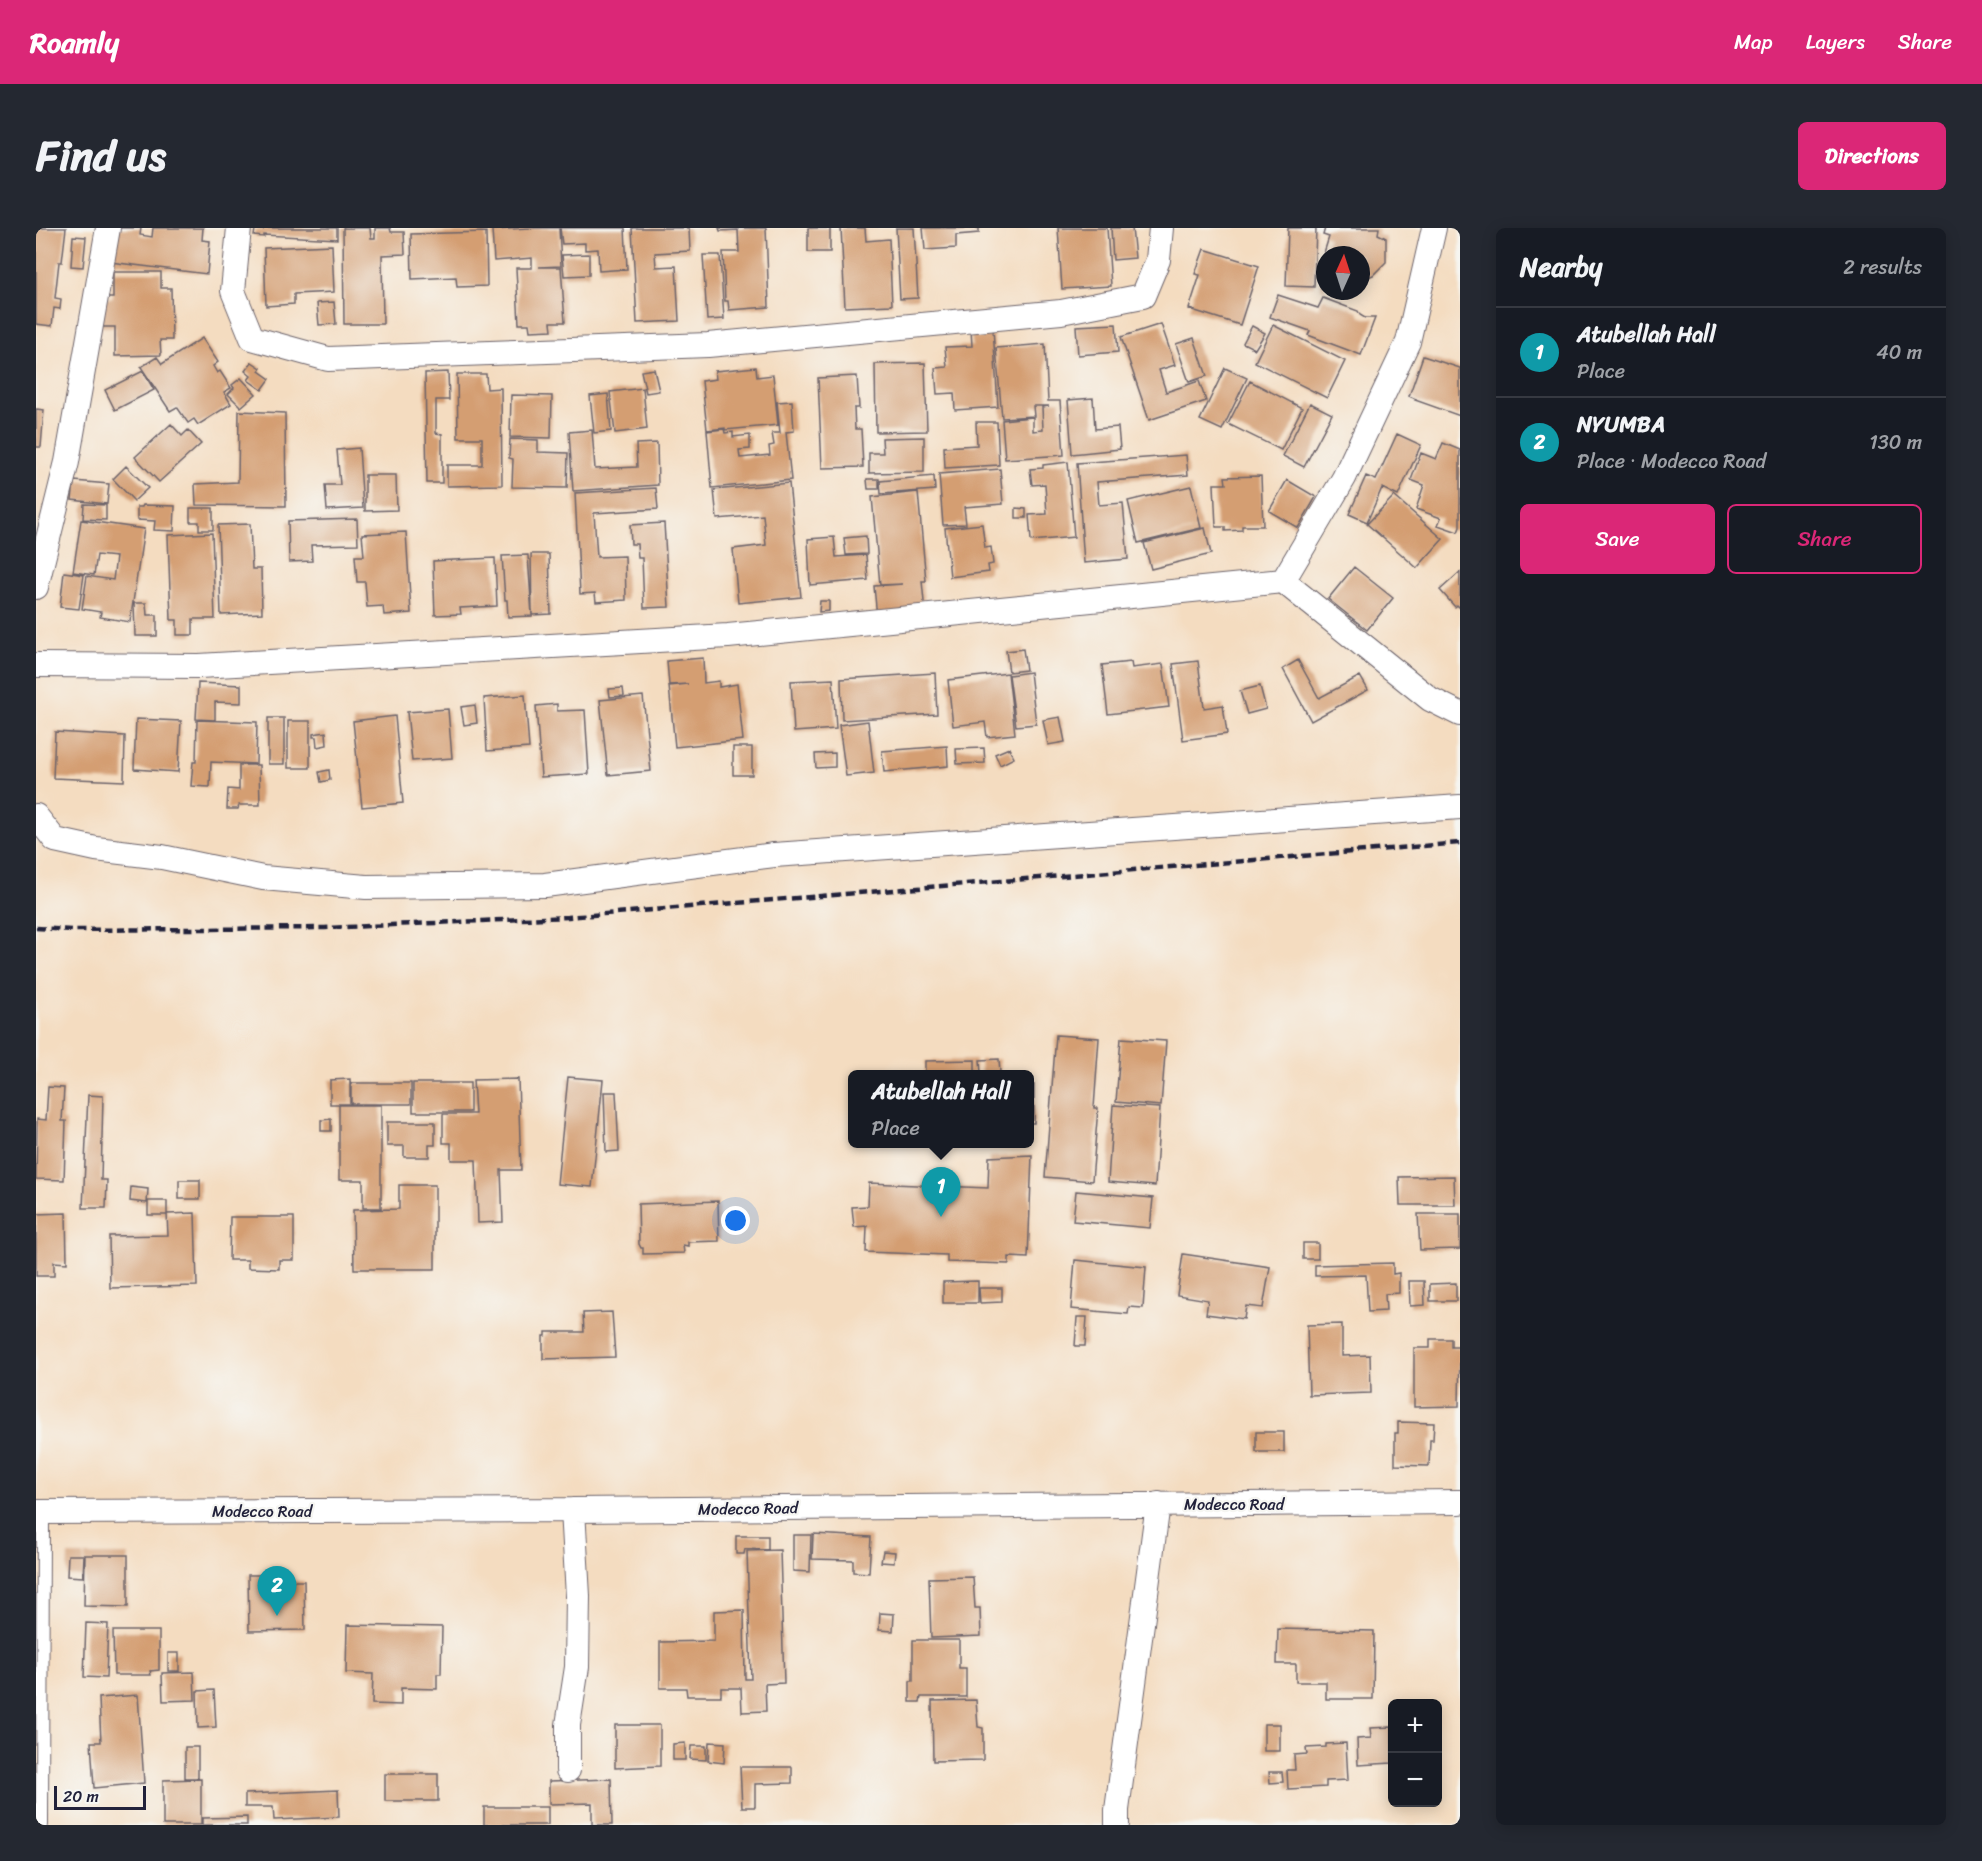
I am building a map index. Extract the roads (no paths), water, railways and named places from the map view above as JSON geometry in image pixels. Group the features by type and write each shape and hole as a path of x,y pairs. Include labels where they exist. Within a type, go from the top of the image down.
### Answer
{"street":[{"path":"36,587 67,462 108,228"},
{"path":"240,228 233,291 252,338 328,359 708,345 1061,312 1143,296 1158,260 1161,228 1168,228"},
{"path":"1283,580 1344,478 1408,342 1434,228"},
{"path":"36,665 199,666 729,636 1283,580 1430,699 1460,714"},
{"path":"36,816 55,840 96,849 162,857 263,878 366,887 545,885 774,855 1460,807"},
{"name":"Modecco Road","path":"40,1512 1460,1503"},
{"path":"1117,1825 1117,1810 1158,1504"},
{"path":"568,1770 568,1725 577,1667 578,1620 573,1510"}],"lane":[{"path":"40,1512 42,1825"}],"railway":[{"path":"36,928 73,930 325,928 568,917 1460,843"}],"place":[{"name":"Atubellah Hall","path":"941,1217"},
{"name":"NYUMBA","path":"277,1616"}]}
